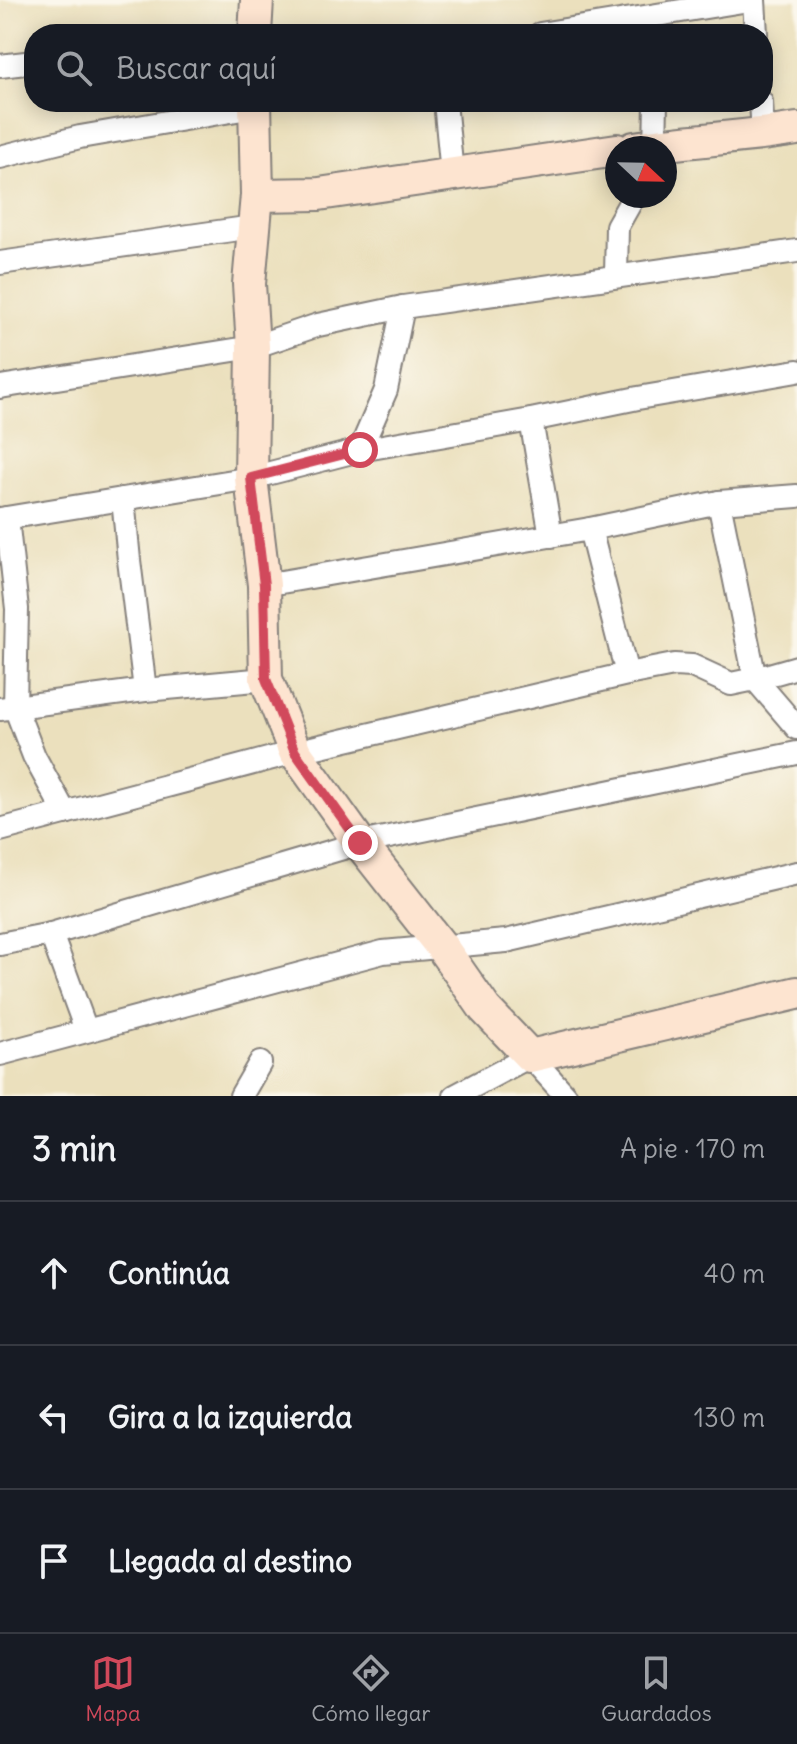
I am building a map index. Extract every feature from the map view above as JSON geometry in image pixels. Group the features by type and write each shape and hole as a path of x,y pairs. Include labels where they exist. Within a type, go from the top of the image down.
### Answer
{"main road":[{"path":"256,24 257,0"},
{"path":"255,112 257,195 249,284 253,347 251,478 264,585 266,679 295,752 485,1009 530,1056 797,993"},
{"path":"677,144 797,129"},
{"path":"257,195 319,194 605,152"}],"street":[{"path":"603,24 752,0 755,24"},
{"path":"0,66 24,63"},
{"path":"0,157 80,137 217,112"},
{"path":"446,112 452,174"},
{"path":"650,136 654,112"},
{"path":"762,112 763,134"},
{"path":"616,276 617,226 627,208"},
{"path":"0,263 253,227"},
{"path":"0,387 253,347 318,325 403,307 797,251"},
{"path":"360,450 386,390 403,307"},
{"path":"65,813 8,708 17,609 3,518 251,478 360,450 797,371"},
{"path":"531,420 551,536"},
{"path":"264,585 590,529 719,502 797,496"},
{"path":"123,499 145,690"},
{"path":"719,502 755,679 797,728"},
{"path":"590,529 627,674"},
{"path":"0,830 295,752 627,674 674,665 692,666 731,684 797,667"},
{"path":"8,708 145,690 266,679"},
{"path":"0,944 51,934 360,843 797,753"},
{"path":"0,1054 383,952 506,941 797,873"},
{"path":"51,934 86,1030"},
{"path":"455,1096 530,1056 566,1096"},
{"path":"241,1096 260,1063"}],"route":[{"path":"360,450 251,478 264,585 266,679 295,752 360,843"}]}
